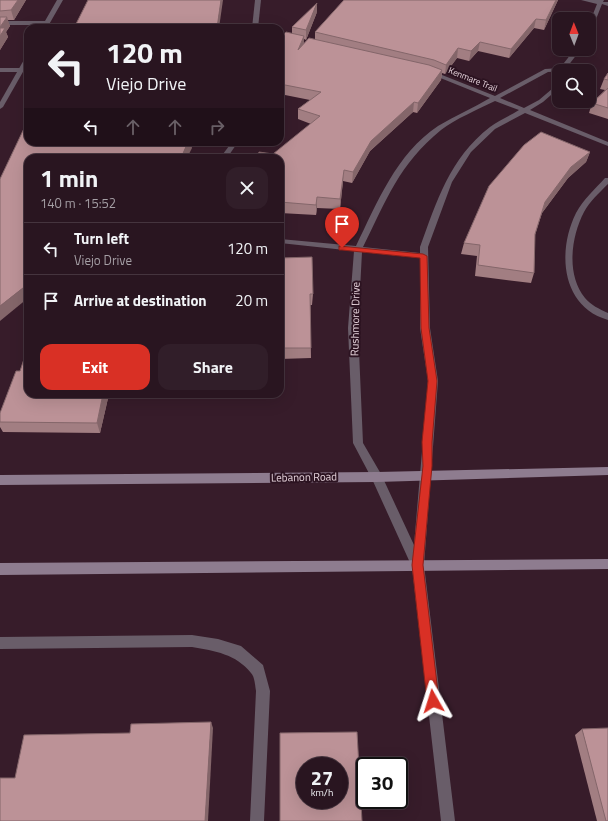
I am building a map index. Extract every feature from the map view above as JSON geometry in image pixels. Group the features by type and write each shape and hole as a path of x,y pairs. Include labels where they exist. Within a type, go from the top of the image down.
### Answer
{"main road":[{"name":"Lebanon Road","path":"0,480 377,477 608,471"},
{"path":"0,570 608,564"}],"street":[{"path":"47,24 60,0"},
{"path":"255,24 258,0"},
{"path":"584,0 600,1 608,4"},
{"path":"596,12 600,1"},
{"path":"0,23 24,25"},
{"path":"0,107 24,66"},
{"path":"0,70 22,70"},
{"name":"Kenmare Trail","path":"422,70 447,78 608,144"},
{"name":"Rushmore Drive","path":"418,565 377,477 358,443 353,328 358,250 391,182 413,152 440,128 547,70 552,70"},
{"name":"Rushmore Drive","path":"448,821 418,565 433,381 425,328 424,247 448,182 468,152 493,128 541,101 552,91"},
{"path":"608,180 588,200 581,212 575,225 568,252 570,274 574,289 582,302 589,309 608,317"},
{"path":"284,241 423,256"},
{"path":"0,643 192,641 218,645 236,651 258,670 264,691 257,821"}],"building":[{"path":"0,0 18,0 11,10 0,11"},
{"path":"88,0 221,0 218,24 76,24"},
{"path":"344,0 556,0 546,20 536,19 511,49 480,42 471,51 458,48 446,65 434,60 315,32"},
{"path":"317,3 306,30 292,27"},
{"path":"0,17 7,17 0,27"},
{"path":"0,28 5,28 0,36"},
{"path":"286,32 304,36 298,50 309,38 429,65 442,70 418,103 414,102 371,141 353,172 344,170 340,199 317,197 316,205 284,202 284,154 273,154 320,116 298,109 321,92 284,85 284,34"},
{"path":"608,73 608,80 604,79"},
{"path":"608,88 608,108 596,104 596,99"},
{"path":"24,128 24,146 186,146 183,154 24,154 24,287 0,306 0,179"},
{"path":"541,132 590,152 571,167 545,202 535,234 534,273 478,265 480,245 464,243 489,186 524,145"},
{"path":"259,152 273,154 258,154"},
{"path":"312,257 313,294 310,294 311,348 284,348 284,258"},
{"path":"24,359 24,398 102,398 97,423 0,422 0,413 16,371 20,371"},
{"path":"211,722 205,821 0,821 0,778 15,778 24,735 130,733 131,724"},
{"path":"608,728 608,821 606,821 582,729"},
{"path":"357,732 358,757 356,757 356,809 361,809 362,821 280,821 280,733"}],"route":[{"path":"342,248 423,256 425,328 433,381 427,442 428,466 418,565 433,701"}]}
